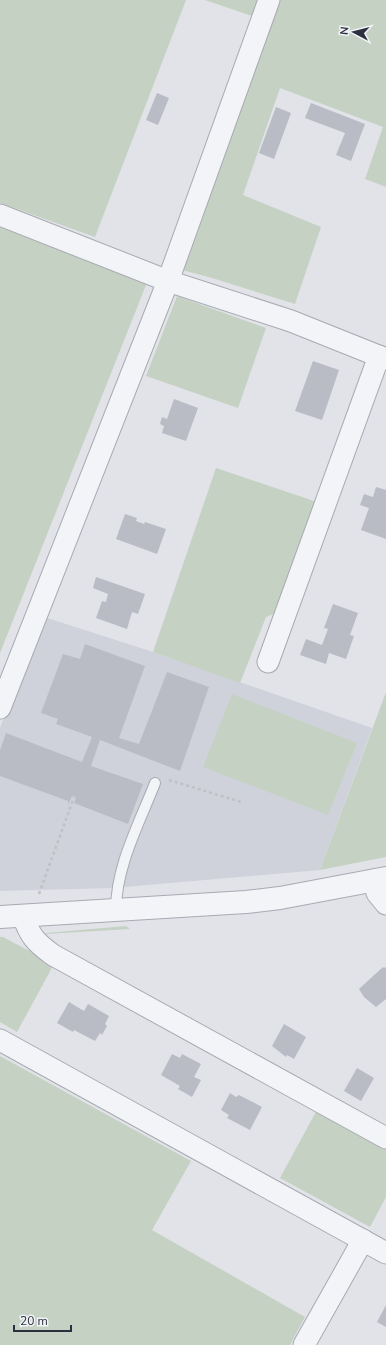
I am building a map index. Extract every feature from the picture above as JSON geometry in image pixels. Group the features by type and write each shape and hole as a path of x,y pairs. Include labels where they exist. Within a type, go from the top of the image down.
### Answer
{"street":[{"path":"0,708 168,281 269,0"},
{"path":"0,215 168,281 291,321 383,357 268,662"},
{"path":"0,917 280,898 380,879 377,893 386,904"},
{"path":"22,916 30,935 39,945 53,955 386,1138"},
{"path":"0,1040 386,1253"},
{"path":"304,1345 363,1240"}],"lane":[{"path":"116,910 117,888 122,869 155,783"}],"path":[{"path":"155,783 158,776 241,802"},
{"path":"38,901 40,890 74,797"}],"shaded area":[{"path":"41,616 153,652 372,728 320,870 113,888 0,891 0,728"}],"green space":[{"path":"0,0 186,0 95,237 0,203"},
{"path":"205,0 259,0 252,16"},
{"path":"280,0 386,0 386,187 365,179 383,127 280,88 243,195 321,227 295,304 182,270"},
{"path":"0,223 148,280 0,653"},
{"path":"177,296 266,328 238,408 146,376"},
{"path":"216,468 317,502 276,613 266,617 240,683 153,652"},
{"path":"386,692 386,857 320,870"},
{"path":"232,694 357,743 328,815 203,767"},
{"path":"126,926 130,929 45,934 46,933"},
{"path":"0,937 3,937 54,964 17,1032 0,1022"},
{"path":"0,1056 191,1161 152,1230 305,1317 290,1345 0,1345"},
{"path":"318,1108 386,1145 386,1197 370,1227 280,1178"}],"building":[{"path":"157,93 169,98 158,125 146,120"},
{"path":"311,103 365,124 351,161 336,155 345,133 305,118"},
{"path":"276,107 291,113 274,159 259,153"},
{"path":"313,361 339,370 322,420 295,411"},
{"path":"174,399 198,408 186,441 162,433 164,426 160,424 162,417 167,419"},
{"path":"376,487 386,490 386,539 361,530 369,508 360,505 364,494 373,497"},
{"path":"125,514 137,518 136,521 144,524 145,522 166,529 157,554 116,539"},
{"path":"96,577 145,594 138,614 132,612 127,629 96,618 102,601 106,602 108,594 93,588"},
{"path":"333,604 358,613 350,635 354,636 346,659 329,653 326,664 300,655 306,639 322,645 328,629 324,628"},
{"path":"85,644 145,666 119,738 139,744 167,672 209,687 180,771 100,740 91,766 143,784 128,824 74,803 76,797 72,796 68,805 68,801 0,776 0,750 6,733 82,762 92,737 56,724 58,719 41,713 63,654 80,659"},
{"path":"383,967 386,967 386,999 376,1007 364,997 359,989"},
{"path":"69,1002 84,1011 88,1004 109,1016 105,1024 107,1026 102,1035 100,1033 95,1041 74,1030 73,1032 57,1023"},
{"path":"284,1024 306,1037 294,1059 287,1055 286,1057 272,1046"},
{"path":"172,1054 180,1058 182,1054 201,1064 194,1077 201,1080 192,1097 178,1089 180,1086 161,1075"},
{"path":"357,1068 374,1078 361,1101 344,1091"},
{"path":"230,1093 236,1097 239,1095 262,1107 250,1130 227,1118 229,1115 221,1110"},
{"path":"386,1305 386,1327 377,1322"}]}
